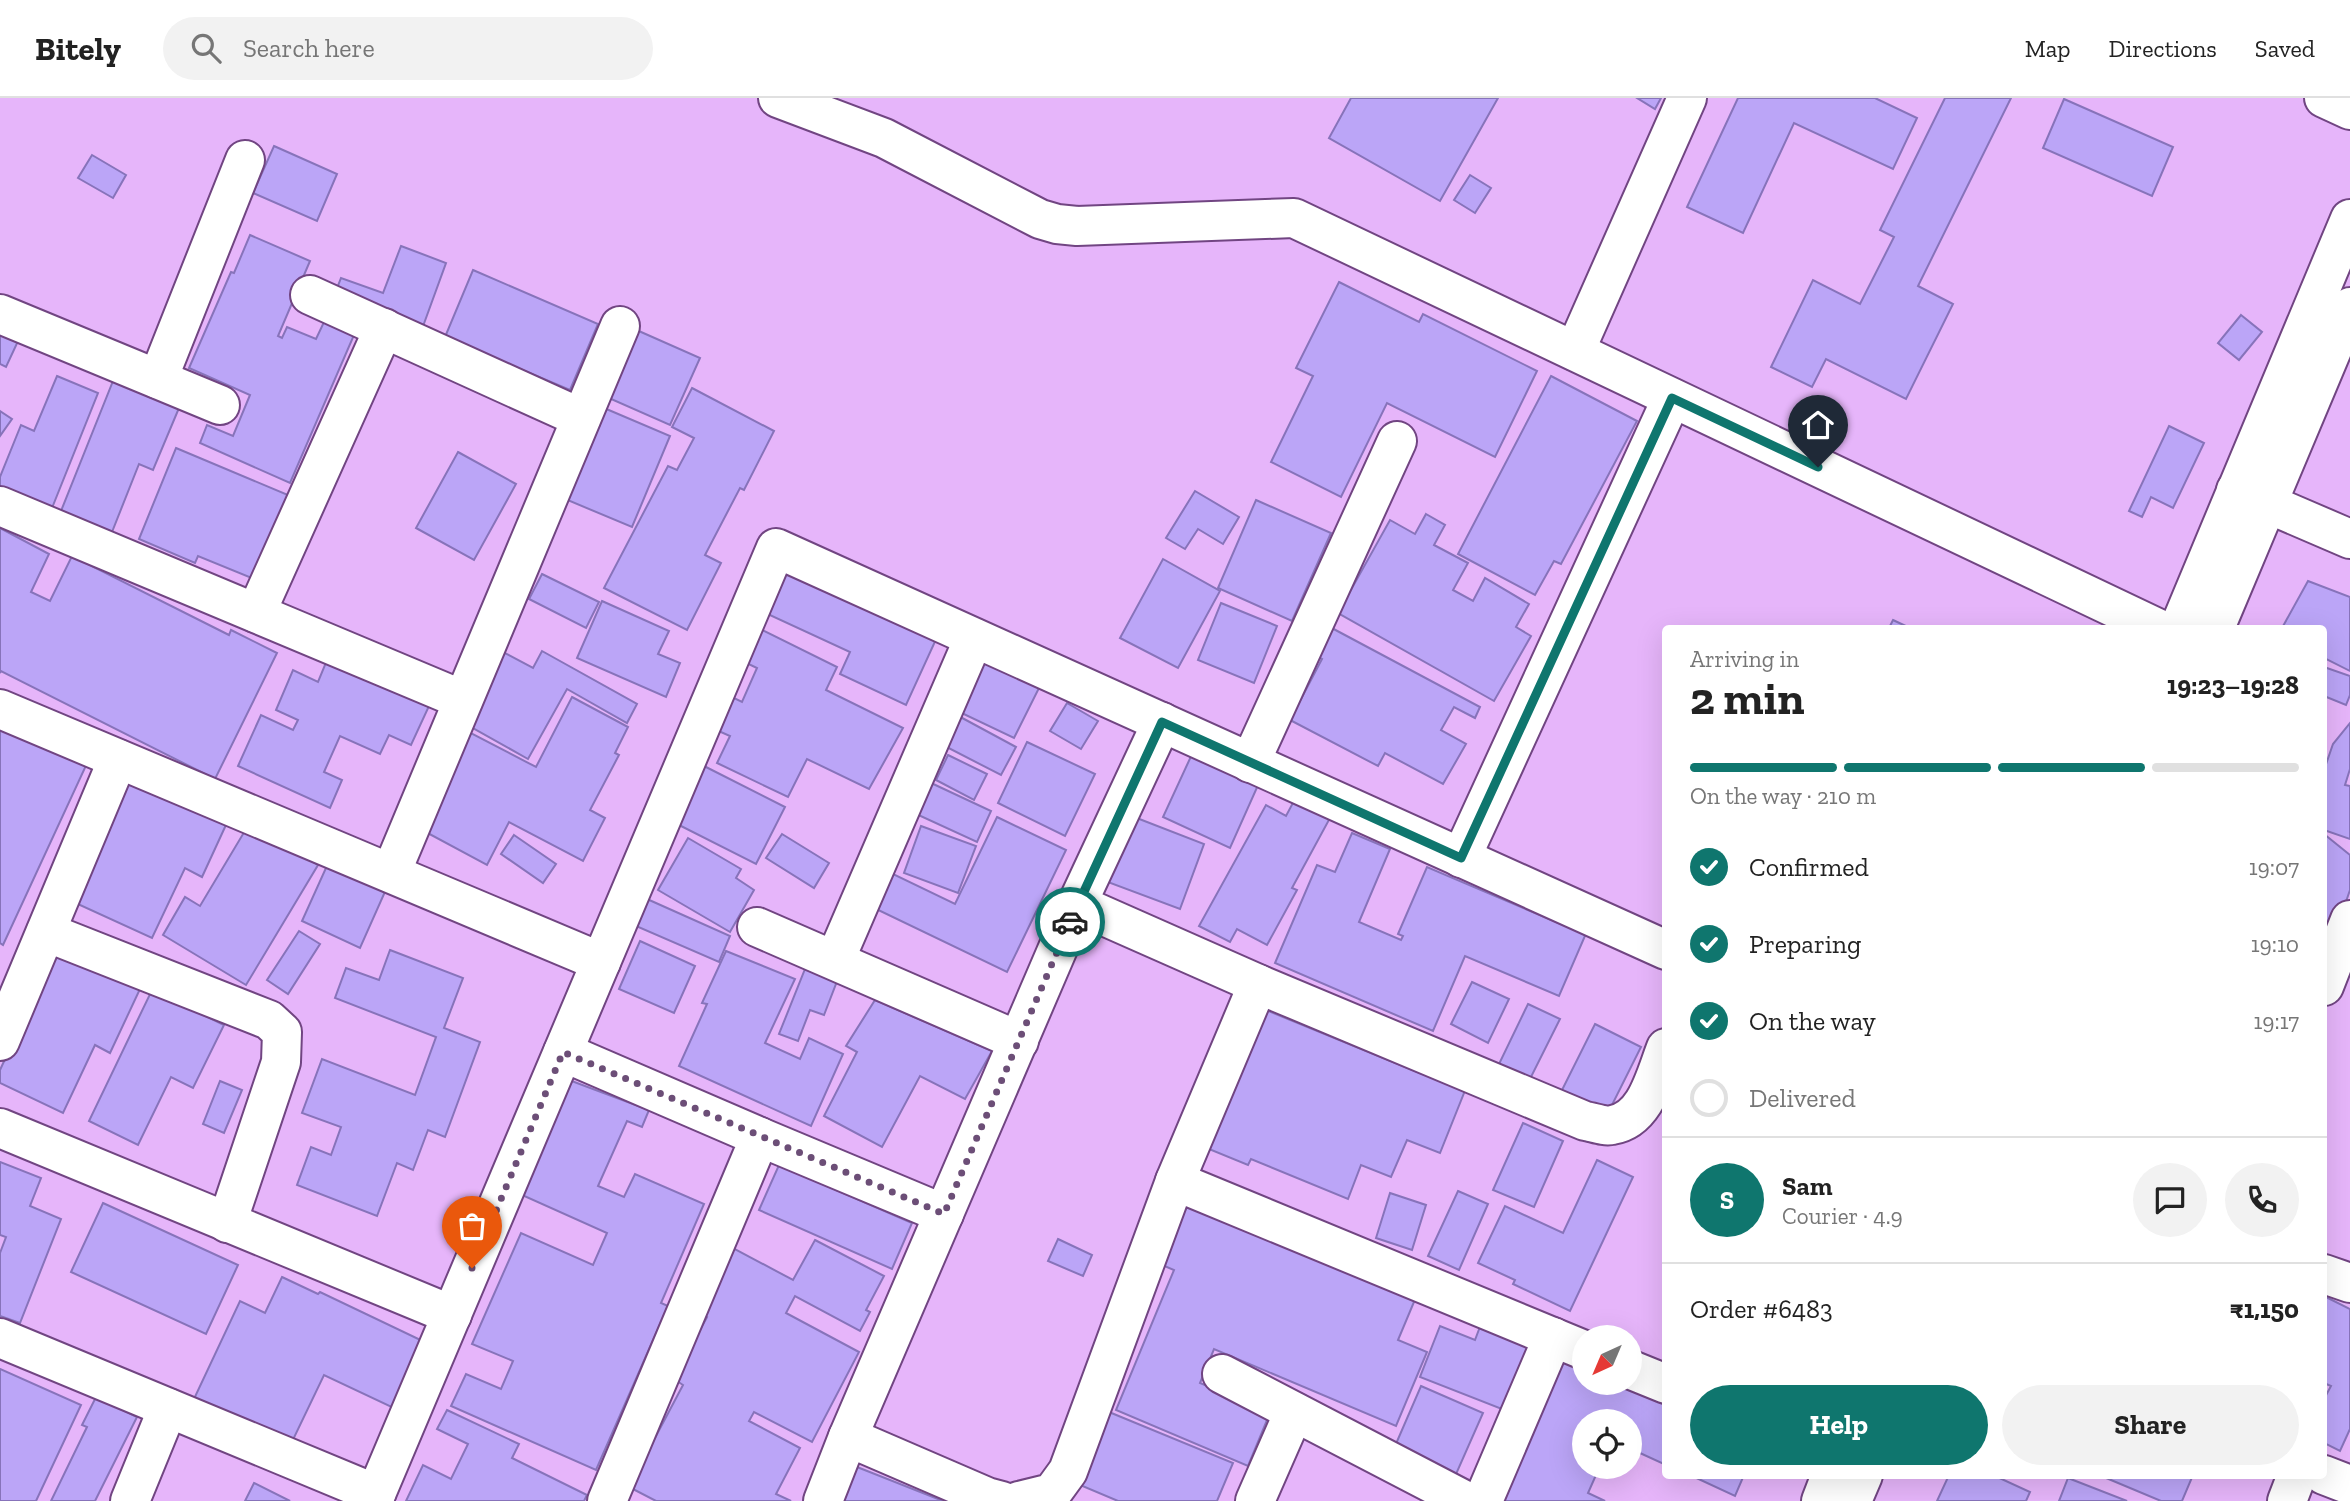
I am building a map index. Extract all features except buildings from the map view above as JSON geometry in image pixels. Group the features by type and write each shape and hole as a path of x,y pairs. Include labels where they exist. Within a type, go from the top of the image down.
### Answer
{"street":[{"path":"778,98 884,138 1040,219 1057,224 1077,226 1294,218 2151,625"},
{"path":"1575,351 1687,98"},
{"path":"2324,98 2350,110"},
{"path":"158,379 245,160"},
{"path":"2217,625 2251,498 2350,219"},
{"path":"310,295 581,418"},
{"path":"2181,625 2251,498 2350,307"},
{"path":"0,314 220,405"},
{"path":"391,873 620,326"},
{"path":"256,613 384,328"},
{"path":"1461,858 1672,398"},
{"path":"1250,762 1397,441"},
{"path":"2251,498 2350,538"},
{"path":"0,506 463,700"},
{"path":"0,1338 375,1498 776,548 1662,948"},
{"path":"835,960 974,638"},
{"path":"0,709 601,962"},
{"path":"822,1501 1077,904 1162,722"},
{"path":"0,1041 118,759"},
{"path":"1077,904 1258,984 1585,1121 1610,1126 1629,1119 1644,1102 1662,1058"},
{"path":"757,926 1019,1041"},
{"path":"46,932 269,1020 282,1032 281,1062 227,1223"},
{"path":"2327,979 2347,935"},
{"path":"1019,1501 1052,1493 1068,1471 1175,1181 1258,984"},
{"path":"563,1052 944,1214"},
{"path":"0,1128 452,1315"},
{"path":"607,1501 760,1136"},
{"path":"1175,1181 1568,1343 1483,1501"},
{"path":"2327,1275 2350,1283"},
{"path":"1222,1374 1466,1501"},
{"path":"1642,1374 1662,1382"},
{"path":"130,1501 168,1408"},
{"path":"1255,1501 1294,1412"},
{"path":"848,1437 1002,1501"},
{"path":"2327,1476 2350,1485"},
{"path":"1821,1501 1829,1479"},
{"path":"1852,1501 1861,1479"},
{"path":"2287,1501 2295,1479"}],"way so far":[{"path":"472,1268 563,1052 944,1214 1070,922"}],"route":[{"path":"1070,922 1162,722 1461,858 1672,398 1818,467"}]}
